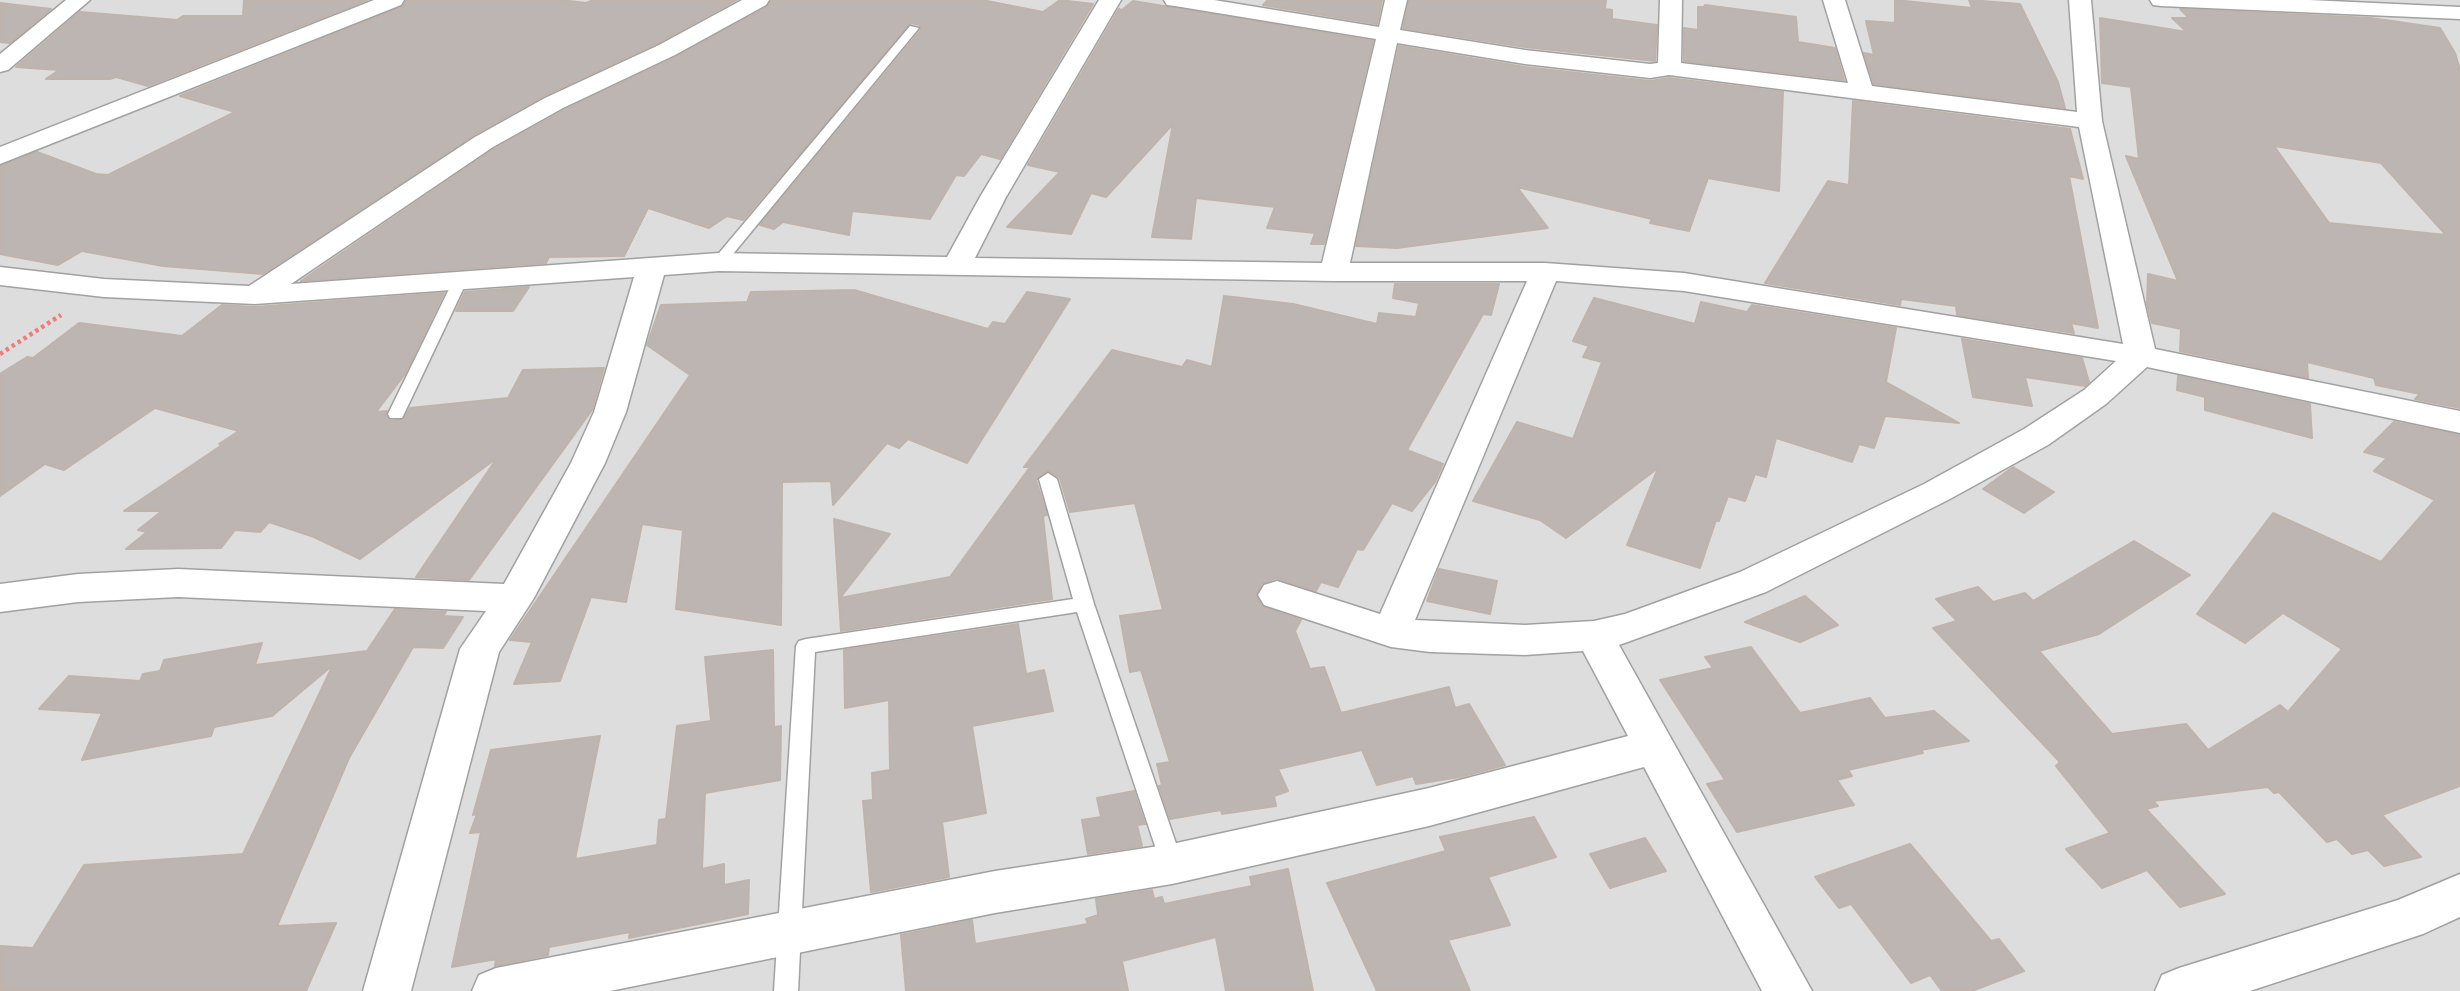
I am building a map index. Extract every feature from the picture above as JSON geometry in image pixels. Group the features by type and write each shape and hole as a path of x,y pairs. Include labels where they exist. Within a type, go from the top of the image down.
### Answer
{"street":[{"path":"0,65 79,0"},
{"path":"0,156 393,0"},
{"path":"956,267 993,197 1110,0"},
{"path":"1175,0 1525,57 1650,71 1669,68 2090,121"},
{"path":"1334,272 1396,0"},
{"path":"1669,68 1671,0"},
{"path":"1834,0 1862,91"},
{"path":"2080,0 2090,121 2141,356"},
{"path":"2161,0 2459,14"},
{"path":"255,295 484,142 554,103 667,50 753,1"},
{"path":"0,276 104,288 255,295 719,262 1334,272 1545,272 1684,282 2141,356 2460,422"},
{"path":"387,991 480,649 515,598 588,463 610,412 652,265"},
{"path":"1391,632 1545,272"},
{"path":"1277,595 1391,632 1430,637 1524,640 1594,636 1631,627 1752,582 1936,492 2036,437 2095,397 2141,356"},
{"path":"0,598 78,588 178,583 515,598"},
{"path":"1594,636 1788,991"},
{"path":"496,991 995,892 1172,864 1429,807 1656,746"},
{"path":"2179,991 2406,919 2460,895"}],"lane":[{"path":"719,262 915,27"},
{"path":"396,414 460,281"},
{"path":"1048,479 1084,604 1172,864"},
{"path":"786,991 806,646 1084,604"}],"path":[{"path":"0,354 104,288"}],"shaded area":[{"path":"0,0 2460,0 2460,991 0,991"}],"building":[{"path":"244,0 367,0 148,86 116,77 46,79 59,70 16,67 80,12 177,20 183,16 243,16"},
{"path":"407,0 561,0 586,3 593,0 736,0 658,43 544,96 474,135 263,274 163,266 82,251 58,265 0,254 0,166 37,152 96,174 108,175 235,112 180,96 402,7"},
{"path":"772,0 982,0 1043,12 1060,0 1093,4 1000,159 981,154 964,176 956,175 930,219 852,211 849,235 783,222 774,229 760,225 921,30 920,25 911,23 743,220 727,216 709,228 648,208 624,256 549,257 546,263 301,281 494,149 564,110 676,57 767,7"},
{"path":"1268,0 1382,0 1377,24 1263,5"},
{"path":"1409,0 1606,0 1605,9 1612,10 1612,19 1657,25 1655,61 1525,47 1403,28"},
{"path":"1895,0 1972,8 1969,0 2020,4 2058,82 2065,108 1874,84 1864,53 1874,55 1866,21 1895,23"},
{"path":"1133,1 1373,41 1324,244 1311,244 1315,233 1267,228 1275,207 1196,198 1191,239 1152,237 1173,124 1106,197 1091,193 1071,234 1007,227 1060,172 1028,165 1119,9 1122,10"},
{"path":"0,3 51,9 10,43 0,42"},
{"path":"1705,5 1796,17 1798,42 1835,48 1844,80 1684,61 1684,28 1698,30 1698,7"},
{"path":"2180,9 2371,18 2440,28 2455,53 2460,70 2460,408 2415,399 2420,394 2376,385 2374,378 2307,362 2308,378 2180,351 2181,329 2152,323 2147,304 2148,274 2178,281 2126,156 2139,159 2131,87 2102,83 2100,18 2187,32 2172,18 2189,18","holes":["2274,146 2381,163 2446,235 2329,223"]},
{"path":"1399,46 1525,67 1650,81 1669,78 1783,92 1779,191 1708,178 1689,231 1650,223 1652,219 1517,187 1548,228 1397,248 1356,246"},
{"path":"1853,101 2070,129 2083,179 2069,176 2098,328 2071,323 2074,333 1957,315 1956,306 1901,299 1900,305 1765,283 1828,181 1849,185"},
{"path":"1395,284 1499,284 1491,315 1483,314 1407,450 1443,464 1435,482 1412,511 1392,503 1363,550 1357,549 1338,587 1321,582 1316,591 1276,578 1262,584 1256,596 1263,607 1301,620 1295,631 1310,669 1324,667 1341,713 1449,687 1455,708 1469,704 1505,765 1460,777 1416,784 1413,776 1377,785 1362,750 1278,769 1288,791 1274,796 1276,806 1222,814 1221,810 1170,819 1159,786 1162,785 1157,764 1170,762 1141,670 1130,672 1120,616 1163,610 1135,503 1070,512 1060,478 1049,471 1036,480 1047,515 1043,516 1052,599 841,631 834,519 890,534 840,598 950,577 1030,467 1024,467 1112,350 1182,367 1187,360 1212,367 1224,296 1293,304 1377,324 1379,313 1416,317 1419,303 1393,298"},
{"path":"529,287 513,311 456,311 465,292"},
{"path":"854,290 988,329 993,322 1005,324 1027,292 1070,299 967,463 908,439 899,448 887,443 833,505 831,481 782,482 781,625 676,609 683,530 642,524 626,602 591,597 560,681 514,684 532,642 510,640 690,375 647,345 661,305 747,302 751,292"},
{"path":"444,293 405,374 376,412 387,411 386,415 390,421 404,419 410,408 508,398 523,370 604,368 592,410 469,580 416,577 497,458 360,559 314,537 269,522 260,532 235,530 221,548 126,549 147,532 138,530 162,511 124,511 239,431 155,408 64,470 45,464 0,496 0,374 27,357 33,358 79,323 182,336 222,305 255,307"},
{"path":"1594,298 1695,324 1701,302 1747,312 1752,305 1896,328 1886,382 1959,423 1885,416 1874,448 1859,444 1852,462 1776,438 1766,477 1755,474 1745,501 1728,496 1719,521 1716,520 1700,568 1627,545 1658,468 1566,538 1540,520 1473,501 1517,422 1573,439 1602,362 1583,357 1589,346 1573,341"},
{"path":"1962,339 2082,358 2089,382 2085,386 2025,377 2032,406 1973,397"},
{"path":"2178,376 2310,404 2312,438 2205,410 2205,397 2177,390"},
{"path":"2394,422 2460,435 2460,786 2382,815 2421,857 2384,866 2368,850 2352,854 2337,839 2327,842 2279,792 2274,793 2268,787 2153,801 2158,806 2146,809 2225,894 2180,907 2147,870 2102,888 2066,849 2110,833 2056,766 2060,762 1933,628 1957,621 1936,599 1978,587 1993,602 2025,593 2033,601 2134,541 2190,575 2099,634 2039,651 2112,734 2186,724 2208,750 2280,705 2288,712 2342,649 2283,613 2245,643 2197,614 2273,513 2381,562 2435,500 2374,471 2387,458 2364,452"},
{"path":"2013,467 2054,492 2024,513 1983,489"},
{"path":"1439,569 1497,581 1490,614 1427,601"},
{"path":"1805,596 1838,625 1800,642 1745,622"},
{"path":"395,609 446,612 443,616 463,617 443,648 413,647 349,758 277,926 336,923 306,991 0,991 0,946 33,948 84,865 243,854 333,665 272,716 214,727 211,736 82,760 102,713 39,709 69,676 140,681 143,674 160,671 164,660 262,643 255,665 367,651"},
{"path":"1018,624 1026,674 1044,670 1053,711 972,726 986,813 942,822 949,877 871,892 863,801 873,800 872,773 890,770 889,700 845,708 844,650"},
{"path":"1751,647 1800,713 1870,698 1885,718 1934,711 1969,741 1921,750 1923,753 1848,770 1852,776 1837,780 1854,805 1737,832 1707,784 1725,780 1660,680 1713,668 1705,657"},
{"path":"773,650 774,727 781,726 780,780 705,793 702,869 724,864 724,885 749,880 748,914 629,938 630,932 549,947 548,955 495,966 496,959 452,967 481,832 470,833 477,814 473,815 491,750 600,736 575,859 657,845 659,820 666,819 677,726 711,721 705,657"},
{"path":"1134,791 1145,824 1137,825 1142,846 1088,854 1082,820 1101,817 1097,798"},
{"path":"1534,817 1556,857 1488,877 1510,925 1448,940 1470,991 1377,991 1327,883 1446,851 1440,837"},
{"path":"1645,838 1666,871 1610,888 1590,854"},
{"path":"1910,844 1991,941 1999,939 2024,971 1972,991 1942,991 1930,975 1911,983 1851,904 1839,908 1815,877"},
{"path":"1288,869 1313,991 1226,991 1216,937 1122,961 1128,991 906,991 901,935 972,920 975,944 1088,924 1086,919 1098,915 1096,899 1152,890 1154,899 1162,897 1164,904 1252,886 1250,877"}]}
